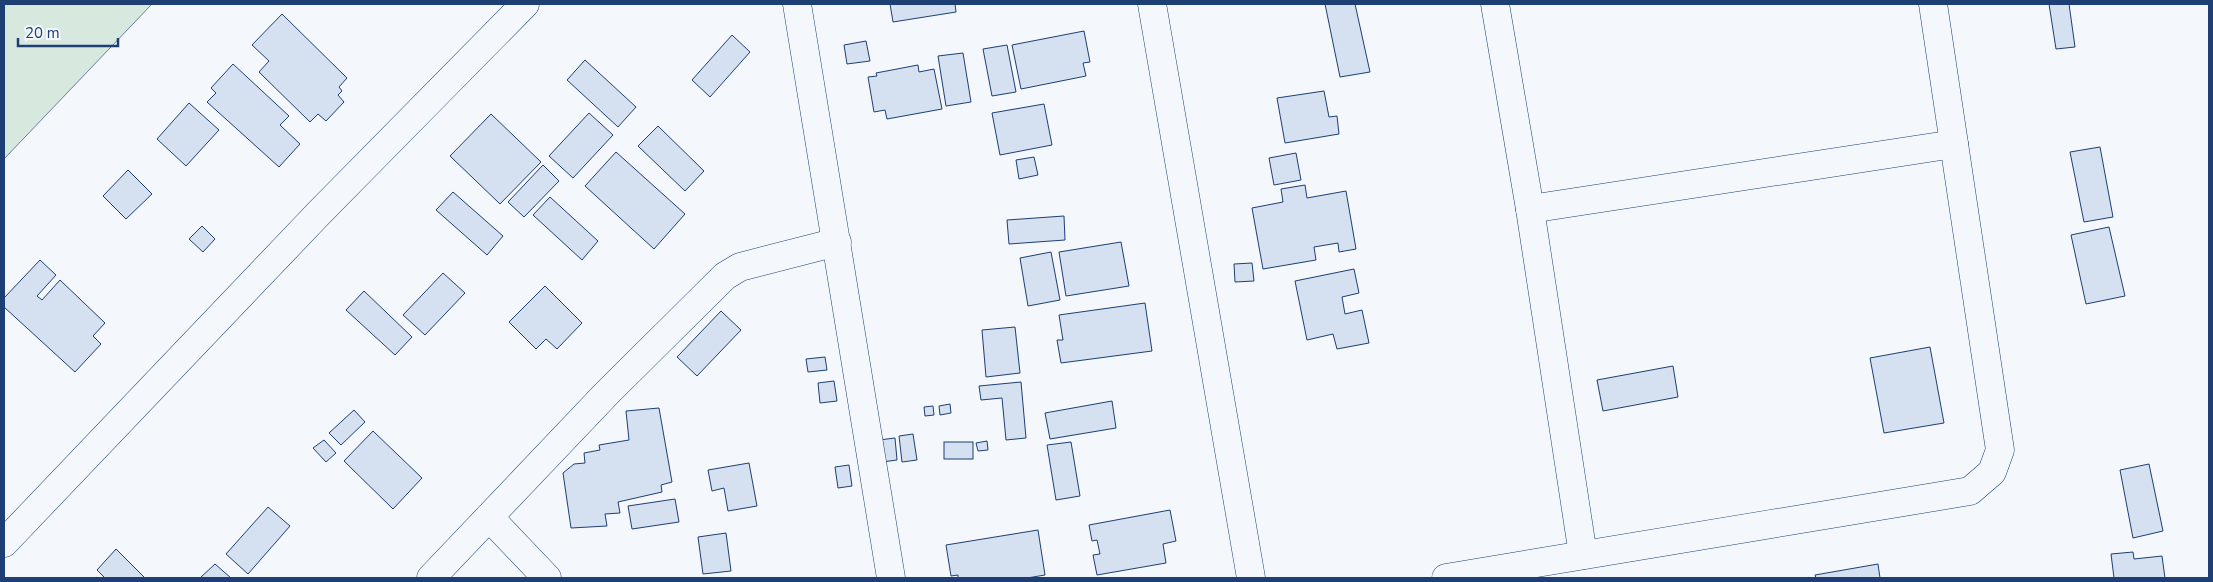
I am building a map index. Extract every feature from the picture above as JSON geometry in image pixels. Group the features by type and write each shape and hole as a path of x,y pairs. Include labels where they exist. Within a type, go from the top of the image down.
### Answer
{"street":[{"path":"4,543 319,213 524,4"},
{"path":"797,4 891,578"},
{"path":"1152,4 1251,578"},
{"path":"1495,4 1530,209 1583,555"},
{"path":"1446,578 1970,491 1992,472 2000,450 1933,4"},
{"path":"1530,209 1954,144"},
{"path":"431,578 607,393 725,276 740,267 837,242"},
{"path":"489,516 547,578"}],"shaded area":[{"path":"4,4 152,4 4,159"}],"building":[{"path":"890,4 955,4 956,12 893,22"},
{"path":"1325,4 1355,4 1370,72 1340,77"},
{"path":"2049,4 2069,4 2075,47 2056,49"},
{"path":"282,14 347,78 339,87 342,91 338,95 344,102 326,121 318,114 310,122 259,72 269,61 252,45"},
{"path":"1084,31 1090,62 1083,63 1086,76 1021,89 1012,45"},
{"path":"732,35 750,52 710,97 692,80"},
{"path":"866,41 870,61 847,64 844,45"},
{"path":"1007,45 1016,92 992,96 983,49"},
{"path":"963,53 971,102 946,106 938,56"},
{"path":"585,60 636,107 618,127 567,80"},
{"path":"233,64 289,116 280,125 300,144 279,167 207,102 216,93 211,88"},
{"path":"918,65 919,72 934,69 942,109 887,119 885,110 874,112 868,77 877,76 876,73"},
{"path":"1324,91 1329,117 1337,116 1339,134 1285,143 1277,98"},
{"path":"189,103 219,130 186,166 157,139"},
{"path":"1044,104 1052,145 1000,155 992,113"},
{"path":"589,113 613,135 573,178 549,156"},
{"path":"491,114 541,162 500,204 450,156"},
{"path":"658,126 704,171 685,191 638,146"},
{"path":"2100,147 2113,217 2084,222 2070,152"},
{"path":"616,152 685,214 654,249 585,186"},
{"path":"1296,153 1301,180 1274,185 1269,158"},
{"path":"1034,157 1038,175 1019,179 1016,160"},
{"path":"543,165 559,181 524,217 508,202"},
{"path":"128,170 152,194 126,219 103,196"},
{"path":"1305,185 1307,198 1346,191 1356,249 1339,252 1338,243 1314,247 1316,260 1263,269 1252,208 1283,202 1281,189"},
{"path":"453,192 503,236 487,255 436,210"},
{"path":"550,197 598,241 582,260 533,215"},
{"path":"1064,216 1065,240 1009,244 1007,220"},
{"path":"202,226 215,239 203,252 189,239"},
{"path":"2109,227 2125,296 2086,304 2071,235"},
{"path":"1121,242 1129,286 1066,296 1059,252"},
{"path":"1051,252 1060,300 1028,306 1020,258"},
{"path":"40,260 56,275 37,296 42,300 60,280 105,323 93,336 101,344 75,372 4,307 4,298"},
{"path":"1252,263 1254,281 1235,282 1234,264"},
{"path":"1354,269 1359,293 1342,297 1345,314 1362,310 1369,343 1337,349 1333,334 1307,340 1295,281"},
{"path":"443,273 465,293 425,335 403,315"},
{"path":"545,286 582,323 557,349 546,339 536,349 509,322"},
{"path":"364,291 412,337 395,355 346,310"},
{"path":"1145,303 1152,351 1061,363 1057,340 1063,340 1059,315"},
{"path":"721,311 741,330 697,376 677,357"},
{"path":"1015,327 1020,373 986,377 982,330"},
{"path":"1930,347 1944,423 1884,433 1870,358"},
{"path":"825,357 827,370 808,372 806,359"},
{"path":"1673,366 1678,397 1603,411 1597,380"},
{"path":"834,381 837,401 820,403 818,383"},
{"path":"1021,382 1026,438 1006,440 1002,398 981,400 979,386"},
{"path":"1112,401 1116,428 1050,439 1045,413"},
{"path":"950,404 951,413 940,415 939,406"},
{"path":"933,406 934,415 925,416 924,407"},
{"path":"659,408 672,482 661,485 662,492 618,502 620,513 605,514 607,526 571,528 563,473 574,464 585,463 584,453 600,450 599,445 629,440 626,411"},
{"path":"354,410 365,422 341,445 329,433"},
{"path":"373,431 422,478 393,509 344,461"},
{"path":"913,434 917,460 902,462 899,436"},
{"path":"895,438 897,460 882,462 879,440"},
{"path":"324,440 336,453 326,462 313,448"},
{"path":"987,441 988,450 978,451 976,443"},
{"path":"944,442 973,442 973,459 944,459"},
{"path":"1071,442 1080,496 1056,500 1047,445"},
{"path":"749,463 757,506 728,511 724,488 712,491 708,470"},
{"path":"2149,464 2163,531 2133,538 2120,470"},
{"path":"849,465 852,486 838,488 835,467"},
{"path":"675,499 679,522 632,529 628,506"},
{"path":"268,507 290,526 248,574 226,554"},
{"path":"1170,510 1176,541 1163,544 1166,563 1097,575 1093,555 1100,554 1097,540 1092,541 1089,525"},
{"path":"1038,530 1045,575 1027,578 958,578 958,575 951,576 946,545"},
{"path":"726,533 731,571 703,574 698,537"},
{"path":"116,549 145,578 105,578 97,570"},
{"path":"2133,552 2134,559 2162,556 2165,578 2114,578 2111,554"},
{"path":"215,564 231,578 200,578"},
{"path":"1878,564 1880,578 1816,578 1815,575"}]}
